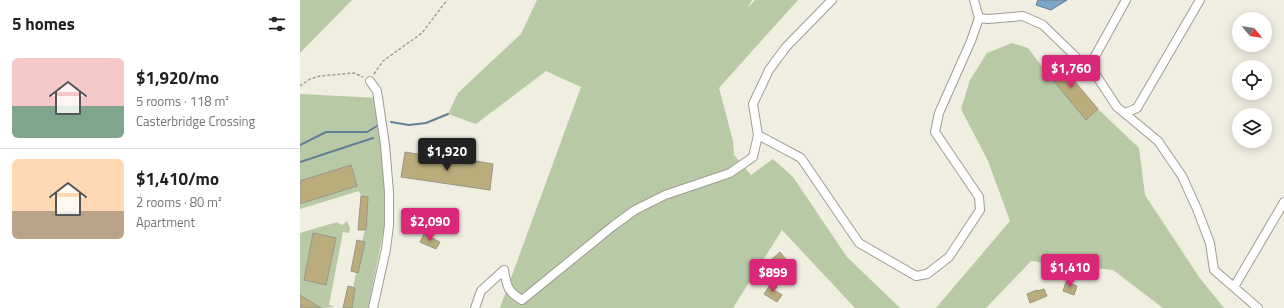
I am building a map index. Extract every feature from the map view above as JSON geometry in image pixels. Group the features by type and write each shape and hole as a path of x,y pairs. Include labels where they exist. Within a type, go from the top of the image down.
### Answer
{"street":[{"path":"475,308 480,291 504,270 506,285 511,294 522,300 613,226 636,210 665,195 730,173 753,157 758,135 753,104 768,70 786,47 832,0"},
{"path":"758,135 801,158 859,243 916,276 927,274 949,257 980,210 979,197 935,132 939,113 971,42 979,18 974,0"},
{"path":"1089,67 1126,0"},
{"path":"1124,113 1137,108 1200,0"},
{"path":"979,18 988,20 1023,16 1043,24 1080,61 1092,68 1117,106 1158,141 1182,176 1197,208 1210,243 1214,270 1258,308"},
{"path":"370,81 377,90 385,145 389,192 386,249 373,308"},
{"path":"1234,287 1284,202"}],"path":[{"path":"300,86 310,79 354,73 370,81 383,61 422,33 429,26 447,0"}],"green space":[{"path":"300,0 352,0 300,53"},
{"path":"537,0 752,0 747,9 755,0 798,0 719,88 733,141 734,155 751,175 773,159 793,177 847,257 900,308 855,308 782,230 733,308 500,308 581,87 546,71 476,124 448,114 458,93 521,34"},
{"path":"1012,43 1028,48 1086,120 1098,109 1139,148 1145,195 1199,277 1224,308 1163,308 1113,270 1031,261 986,308 936,308 1010,221 988,161 961,109 970,80 987,53"},
{"path":"300,94 378,98 383,134 385,196 384,229 368,308 352,308 355,288 353,287 364,242 362,241 366,230 368,197 361,196 359,191 300,209 300,205 305,203 300,186","holes":["351,165 357,186 311,201 304,180"]},
{"path":"347,221 350,228 349,233 343,232 329,305 335,307 321,308 301,296 300,298 300,233 337,222 342,225","holes":["313,233 336,238 326,285 304,280"]}],"water":[{"path":"1038,0 1067,0 1051,10 1036,5"}],"building":[{"path":"1055,58 1098,109 1086,120 1043,68"},
{"path":"405,152 423,155 423,157 475,165 476,161 493,164 490,190 401,177"},
{"path":"351,165 357,186 300,204 300,181"},
{"path":"361,196 368,197 366,230 358,230"},
{"path":"313,233 336,238 326,285 304,280"},
{"path":"424,234 440,242 436,249 420,242"},
{"path":"357,240 365,242 358,273 351,271"},
{"path":"780,252 786,259 777,266 771,260"},
{"path":"1066,282 1077,286 1074,295 1063,291"},
{"path":"771,284 777,287 774,290 782,295 777,302 764,294"},
{"path":"348,286 355,288 352,308 343,308"},
{"path":"1044,289 1047,296 1030,303 1027,294"},
{"path":"300,295 321,308 300,308"}],"waterway":[{"path":"391,122 409,125 426,123 448,114"},
{"path":"300,145 326,132 367,132 377,126"},
{"path":"300,162 373,138"}]}
